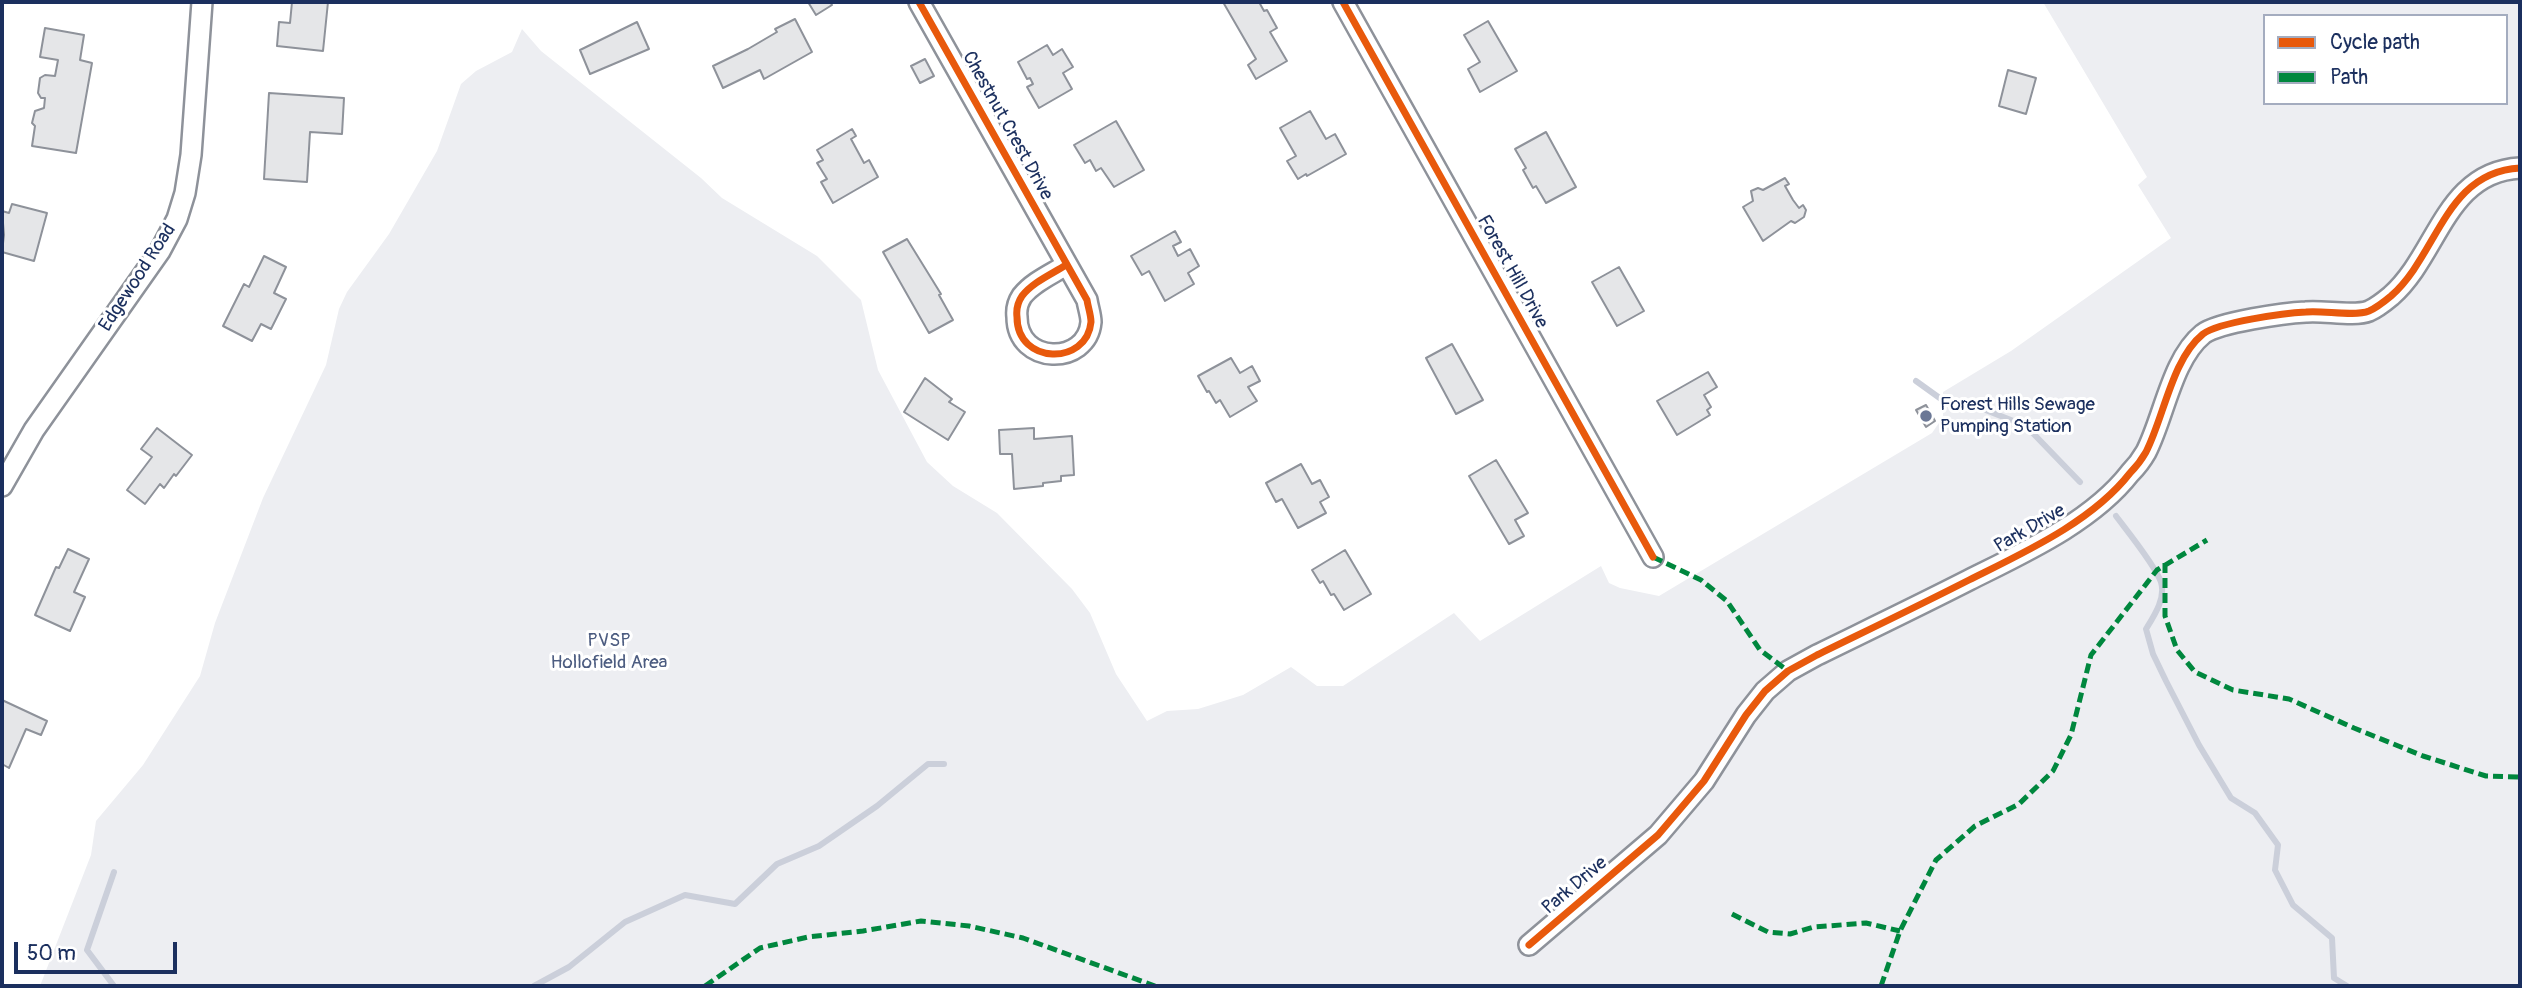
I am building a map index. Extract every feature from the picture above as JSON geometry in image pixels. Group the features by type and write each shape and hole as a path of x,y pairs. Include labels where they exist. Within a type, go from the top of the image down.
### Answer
{"street":[{"name":"Edgewood Road","path":"2,486 34,430 160,251 177,219 185,193 191,155 202,2"},
{"name":"Chestnut Crest Drive","path":"919,2 1087,300 1091,321 1086,336 1073,350 1055,355 1037,351 1024,342 1017,327 1016,309 1021,298 1033,285 1066,265"},
{"name":"Forest Hill Drive","path":"1343,2 1653,557"},
{"name":"Park Drive","path":"1529,945 1658,835 1704,781 1752,707 1787,671 2039,545 2081,517 2117,488 2145,453 2190,348 2205,332 2229,324 2306,312 2367,312 2390,297 2407,279 2446,215 2466,190 2490,174 2520,168"}],"green space":[{"name":"PVSP Hollofield Area","path":"2043,2 2520,2 2520,986 40,986 91,855 96,821 143,765 200,676 215,623 263,498 326,365 339,309 347,292 389,234 437,151 461,84 476,71 512,52 522,29 541,51 701,178 722,198 817,256 861,300 878,370 927,462 953,486 997,513 1072,589 1090,613 1116,674 1147,721 1167,711 1198,709 1243,695 1291,667 1317,686 1343,686 1454,613 1480,641 1601,566 1609,583 1659,596 1932,433 1943,417 1943,392 2011,351 2171,238 2138,185 2147,177"}],"building":[{"path":"292,2 328,2 323,51 277,46 279,22 290,23"},
{"path":"808,2 830,2 832,5 816,15"},
{"path":"1223,2 1259,2 1277,28 1270,32 1287,61 1256,79 1248,65 1256,59"},
{"path":"795,19 812,52 764,79 760,70 723,88 713,66 748,49 777,32 775,29"},
{"path":"1488,21 1517,71 1480,92 1468,69 1480,62 1464,35"},
{"path":"637,22 649,49 590,74 580,50"},
{"path":"45,28 84,35 80,60 92,63 76,153 32,146 35,111 44,108 45,98 41,98 38,93 40,78 45,75 55,76 58,60 40,57"},
{"path":"1047,45 1053,55 1062,49 1073,67 1063,73 1072,89 1039,108 1027,87 1033,84 1030,78 1027,79 1018,62"},
{"path":"925,59 934,76 920,83 911,66"},
{"path":"2008,70 2036,78 2026,114 1999,106"},
{"path":"269,93 344,98 342,134 310,132 307,182 264,179"},
{"path":"1310,111 1326,139 1335,134 1346,154 1298,179 1287,161 1296,156 1280,128"},
{"path":"1116,121 1144,170 1114,187 1101,168 1096,171 1090,160 1085,163 1074,145"},
{"path":"852,129 856,136 851,139 864,163 869,160 878,177 833,203 821,182 827,179 817,163 823,160 817,150"},
{"path":"1546,132 1576,187 1546,203 1536,186 1533,188 1515,149"},
{"path":"1785,178 1789,184 1785,186 1793,200 1799,208 1803,205 1806,210 1804,217 1795,223 1791,221 1763,241 1743,207 1753,201 1751,191 1758,188 1763,190"},
{"path":"12,204 47,213 34,261 2,252 2,211 9,213"},
{"path":"1175,231 1181,242 1173,246 1178,256 1190,249 1199,266 1188,273 1194,284 1165,301 1149,271 1142,275 1131,256"},
{"path":"907,239 941,294 939,295 953,320 929,333 883,252"},
{"path":"264,256 286,267 274,293 286,299 271,329 261,324 252,341 223,326 244,284 249,287"},
{"path":"1619,267 1644,311 1617,326 1592,282"},
{"path":"1452,344 1483,400 1456,414 1426,358"},
{"path":"1231,358 1240,373 1252,366 1260,381 1248,387 1257,401 1230,417 1220,400 1216,403 1209,391 1207,392 1198,376"},
{"path":"1708,372 1717,387 1704,395 1711,407 1707,410 1710,415 1677,435 1657,401"},
{"path":"925,378 952,399 949,402 965,412 948,440 904,412"},
{"name":"Forest Hills Sewage Pumping Station","path":"1926,405 1935,421 1926,427 1916,410"},
{"path":"157,428 192,455 164,488 160,484 145,504 127,490 152,457 141,449"},
{"path":"1034,428 1034,439 1072,436 1074,475 1061,476 1061,481 1043,483 1043,486 1014,489 1012,454 1000,454 999,430"},
{"path":"1496,460 1528,513 1515,520 1524,536 1509,544 1469,476"},
{"path":"1301,464 1312,484 1320,480 1329,497 1320,502 1326,513 1298,528 1282,499 1276,502 1266,483"},
{"path":"68,549 89,559 74,592 85,597 70,631 35,615 56,567 59,568"},
{"path":"1345,550 1371,594 1344,610 1334,594 1331,595 1323,581 1320,583 1312,570"},
{"path":"2,700 47,721 41,735 26,729 9,768 2,764"}],"waterway":[{"path":"1916,381 1948,404 1973,405 2026,426 2080,482"},
{"path":"2116,516 2161,582 2161,600 2146,629 2153,654 2166,681 2199,745 2231,798 2255,813 2278,845 2275,870 2293,905 2332,938 2334,978 2347,986"},
{"path":"534,986 569,967 625,922 685,895 735,904 777,864 819,846 877,806 928,764 944,764"},
{"path":"114,872 87,950 114,986"}],"marked path":[{"path":"1881,986 1900,931 1936,860 1975,826 2019,804 2053,771 2071,735 2091,655 2157,570 2207,540"},
{"path":"1653,557 1701,580 1727,601 1760,650 1788,671"},
{"path":"2165,563 2165,616 2177,650 2195,672 2233,690 2289,699 2423,756 2486,776 2520,777"},
{"path":"1732,914 1768,932 1790,934 1814,927 1866,923 1900,931"},
{"path":"705,986 760,948 808,937 921,921 969,926 1023,938 1155,986"}],"cycle path":[{"path":"919,2 1087,300 1091,322 1087,336 1078,347 1052,354 1039,351 1028,344 1020,333 1018,303 1032,287 1066,265"},
{"path":"1343,2 1653,557"},
{"path":"1529,945 1658,835 1704,781 1746,715 1765,691 1788,671 2056,535 2114,491 2146,452 2176,373 2192,345 2203,334 2237,322 2268,316 2313,312 2363,313 2372,310 2391,296 2407,279 2459,199 2475,184 2495,173 2520,168"}],"place":[{"name":"Forest Hills Sewage Pumping Station","path":"1926,416"}]}
